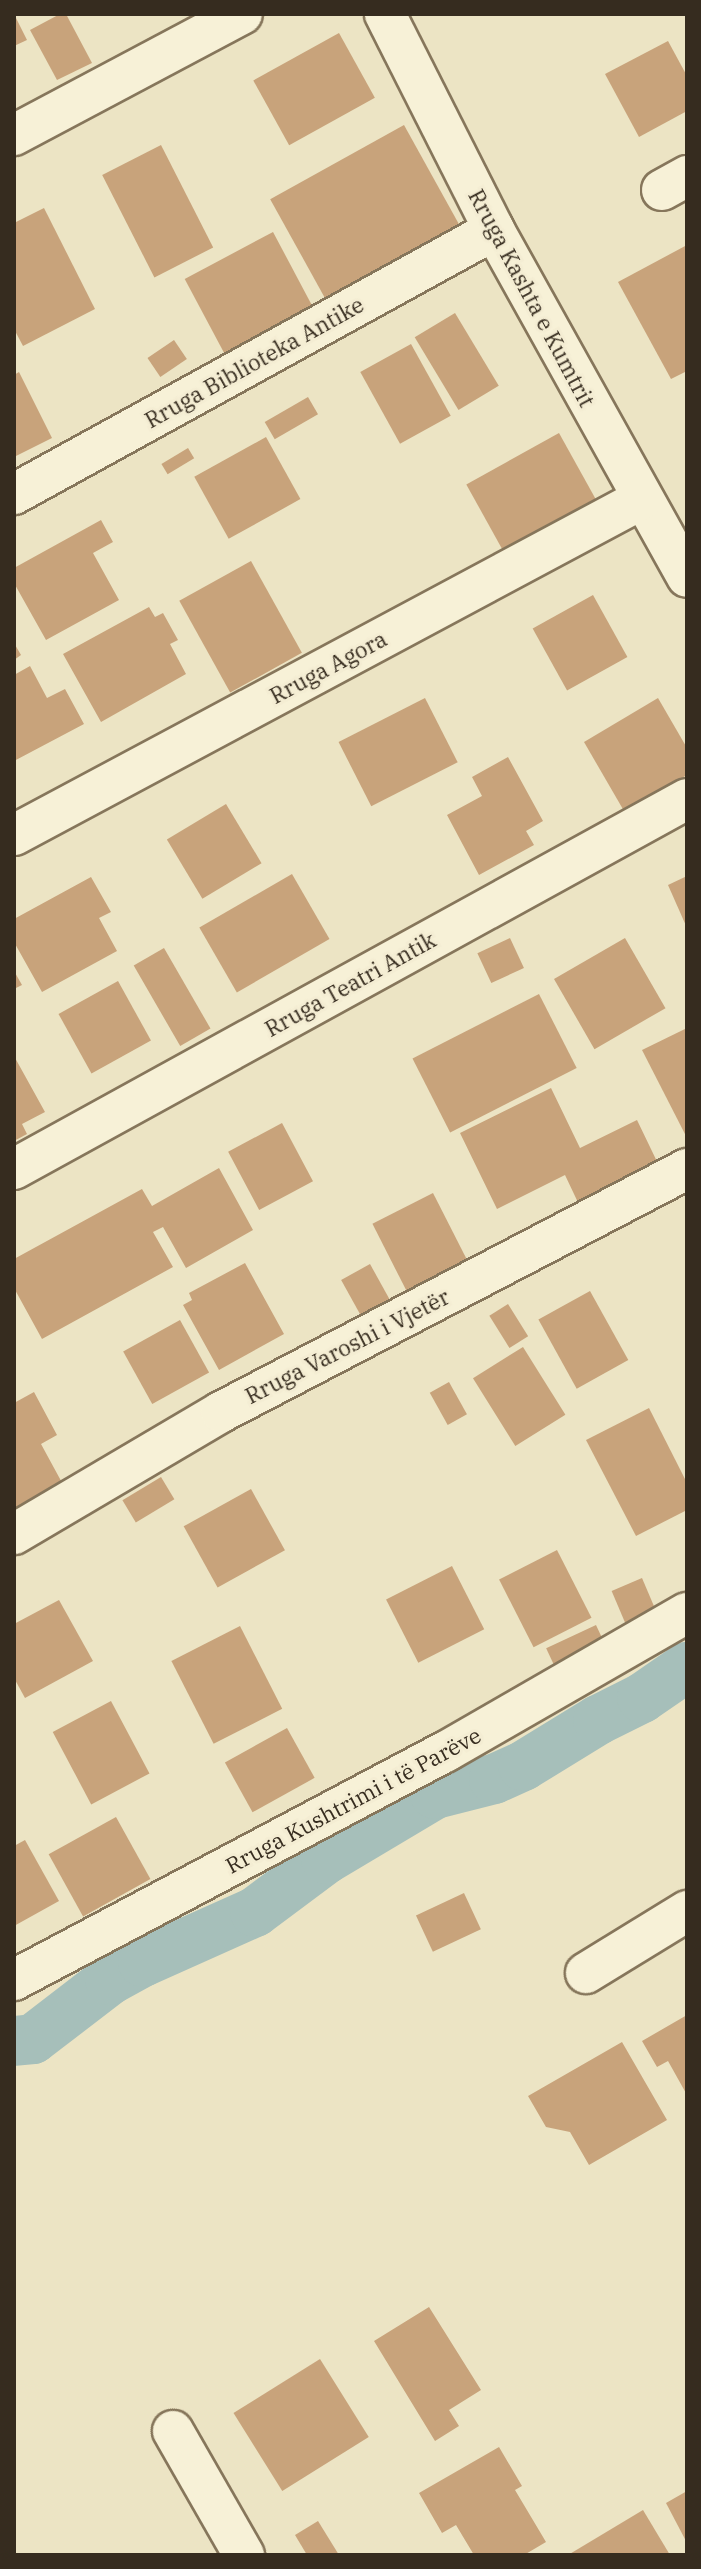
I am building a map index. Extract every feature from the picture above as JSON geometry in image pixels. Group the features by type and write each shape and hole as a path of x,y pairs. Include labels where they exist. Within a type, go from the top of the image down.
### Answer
{"street":[{"path":"14,135 242,14"},
{"name":"Rruga Kashta e Kumtrit","path":"385,14 494,230 687,577"},
{"name":"Rruga Biblioteka Antike","path":"14,494 494,230"},
{"name":"Rruga Agora","path":"14,835 642,499"},
{"name":"Rruga Teatri Antik","path":"14,1169 687,799"},
{"name":"Rruga Varoshi i Vjetër","path":"14,1534 221,1412 687,1169"},
{"name":"Rruga Kushtrimi i të Parëve","path":"14,1980 445,1752 687,1613"},
{"path":"586,1973 687,1911"},
{"path":"173,2431 244,2555"}],"building":[{"path":"14,14 27,40 14,46"},
{"path":"60,14 66,14 92,63 57,80 30,30"},
{"path":"339,33 375,98 289,145 253,81"},
{"path":"668,41 687,76 687,111 639,137 605,74"},
{"path":"404,125 462,230 328,304 270,199"},
{"path":"161,145 213,247 154,277 102,175"},
{"path":"44,208 95,309 23,346 14,329 14,223"},
{"path":"273,232 312,306 224,353 185,279"},
{"path":"687,245 687,371 671,379 618,282"},
{"path":"455,313 499,386 458,410 415,337"},
{"path":"174,340 187,359 160,377 147,358"},
{"path":"411,344 451,416 400,444 360,372"},
{"path":"19,372 52,438 14,457 14,375"},
{"path":"308,397 318,414 275,439 265,422"},
{"path":"559,433 596,500 504,552 466,484"},
{"path":"266,437 300,499 229,539 194,477"},
{"path":"188,448 194,458 168,474 161,464"},
{"path":"101,520 113,542 93,553 119,600 46,640 14,583 14,568"},
{"path":"251,561 302,653 230,693 179,601"},
{"path":"593,595 627,657 567,691 533,628"},
{"path":"149,607 155,617 163,613 178,640 170,644 186,674 101,722 63,654"},
{"path":"14,643 21,655 14,660"},
{"path":"30,666 47,698 65,689 84,724 14,761 14,675"},
{"path":"425,698 458,762 371,806 339,742"},
{"path":"658,698 687,748 687,775 624,811 584,742"},
{"path":"508,757 543,821 526,831 534,845 479,875 447,815 482,796 472,777"},
{"path":"226,804 262,863 202,899 167,840"},
{"path":"292,874 330,939 237,992 199,928"},
{"path":"687,876 687,928 668,885"},
{"path":"91,877 111,912 99,918 117,951 42,992 14,942 14,919"},
{"path":"510,938 524,968 491,983 477,953"},
{"path":"625,938 666,1008 594,1049 554,979"},
{"path":"164,948 210,1029 180,1046 134,966"},
{"path":"14,971 22,985 14,989"},
{"path":"118,981 151,1040 91,1073 59,1014"},
{"path":"539,994 577,1068 450,1132 412,1058"},
{"path":"687,1028 687,1138 642,1050"},
{"path":"14,1056 45,1112 22,1124 27,1134 14,1141"},
{"path":"551,1088 580,1148 637,1120 663,1174 583,1213 565,1175 497,1209 460,1133"},
{"path":"282,1123 313,1181 259,1210 228,1152"},
{"path":"219,1168 253,1230 186,1268 163,1227 153,1232 173,1267 42,1339 14,1288 14,1259 142,1189 152,1206"},
{"path":"433,1193 469,1263 408,1294 372,1224"},
{"path":"245,1263 284,1334 219,1370 183,1305 192,1300 189,1293"},
{"path":"370,1264 395,1309 366,1325 341,1280"},
{"path":"590,1291 628,1360 577,1389 538,1320"},
{"path":"508,1304 528,1336 509,1348 489,1316"},
{"path":"180,1320 209,1372 152,1404 123,1352"},
{"path":"523,1347 565,1415 515,1446 473,1378"},
{"path":"449,1382 467,1414 448,1425 430,1393"},
{"path":"34,1392 57,1435 41,1444 66,1490 14,1518 14,1403"},
{"path":"649,1408 687,1483 687,1510 636,1536 586,1440"},
{"path":"161,1477 174,1499 136,1522 122,1500"},
{"path":"251,1489 285,1550 218,1588 184,1526"},
{"path":"557,1550 592,1618 534,1647 499,1580"},
{"path":"452,1566 484,1629 418,1663 386,1600"},
{"path":"642,1578 658,1615 627,1628 612,1591"},
{"path":"59,1600 93,1661 25,1698 14,1678 14,1624"},
{"path":"596,1625 609,1653 559,1676 546,1648"},
{"path":"240,1626 282,1709 214,1744 171,1661"},
{"path":"111,1701 149,1773 91,1804 53,1732"},
{"path":"287,1728 315,1778 253,1812 225,1762"},
{"path":"116,1817 150,1879 83,1916 49,1854"},
{"path":"25,1840 59,1901 14,1926 14,1846"},
{"path":"464,1893 481,1929 433,1952 416,1915"},
{"path":"687,2015 687,2095 668,2061 657,2067 642,2041"},
{"path":"622,2042 667,2120 589,2165 570,2132 546,2127 528,2096"},
{"path":"429,2307 481,2390 449,2410 459,2426 435,2441 374,2341"},
{"path":"320,2359 369,2437 282,2491 233,2413"},
{"path":"499,2447 522,2486 515,2490 546,2542 524,2555 474,2555 456,2525 442,2533 419,2493"},
{"path":"687,2491 687,2543 666,2503"},
{"path":"643,2510 670,2555 568,2555"},
{"path":"318,2521 339,2555 307,2555 295,2535"}],"waterway":[{"path":"14,2041 33,2039 110,1980 143,1962 255,1912 326,1859 435,1794 494,1779 523,1766 598,1720 642,1698 687,1667"}]}
